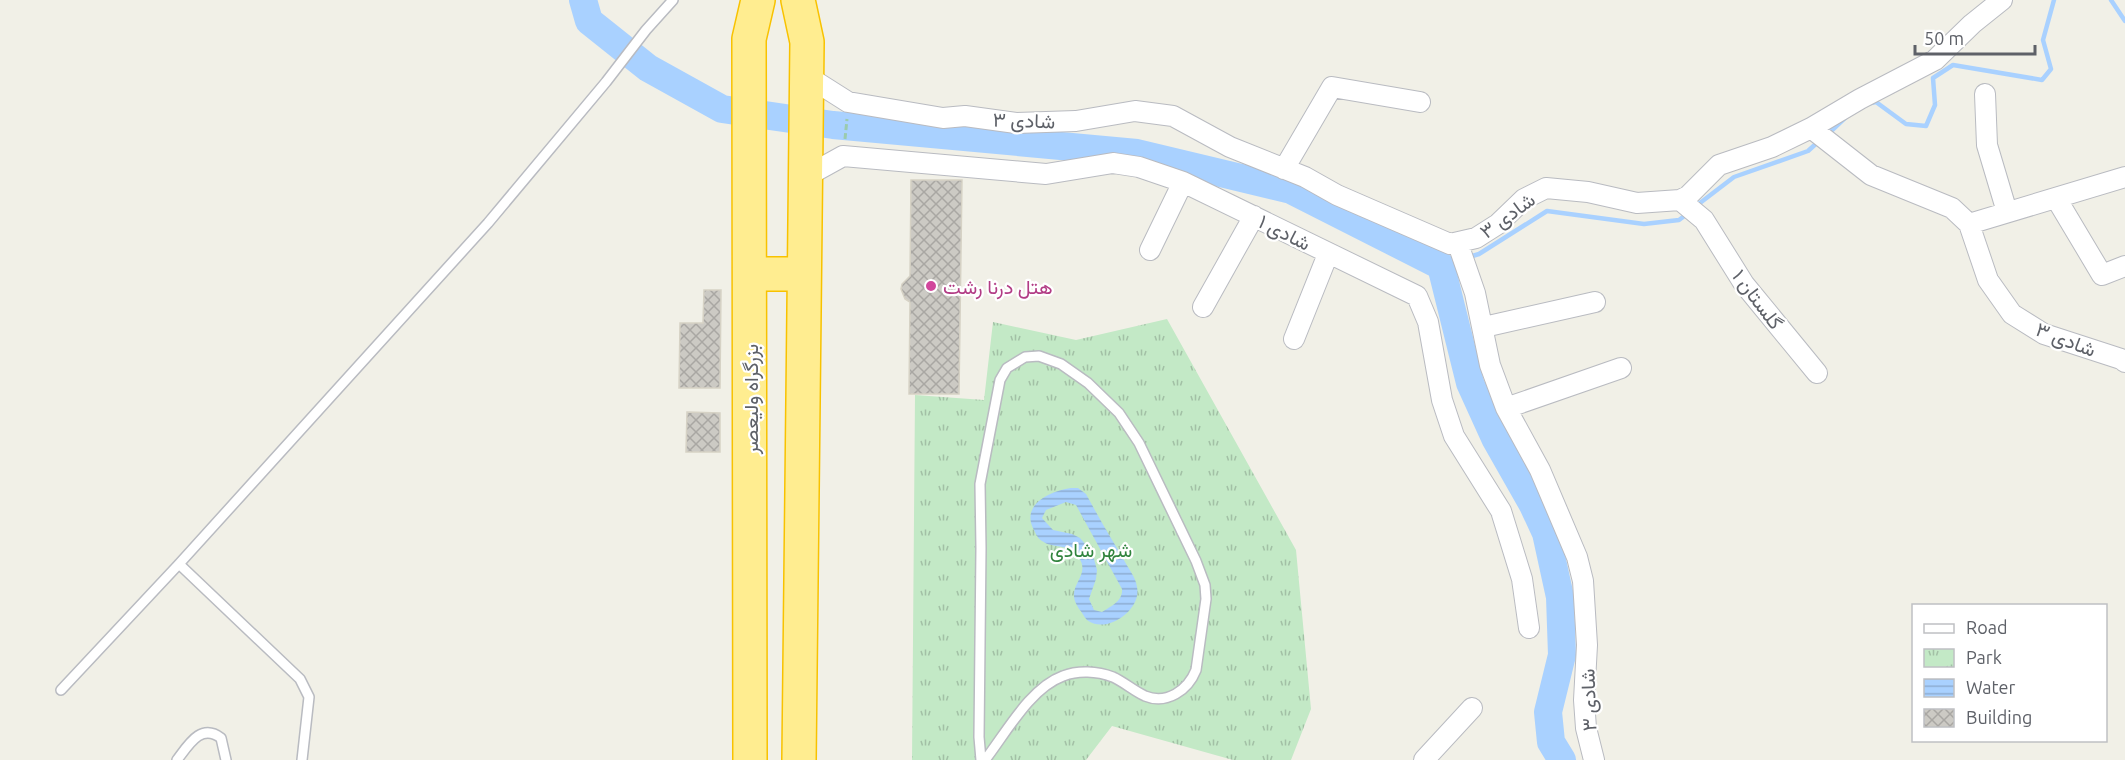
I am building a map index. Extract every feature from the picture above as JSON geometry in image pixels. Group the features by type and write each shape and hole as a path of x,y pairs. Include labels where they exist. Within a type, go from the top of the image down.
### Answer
{"highway":[{"name":"بزرگراه ولیعصر","path":"750,760 749,39 758,0"},
{"path":"798,0 807,42 799,760"},
{"path":"750,274 804,274"}],"street":[{"path":"1680,200 1688,196 1719,165 1815,130 1860,99 1935,60 1972,24 2002,0"},
{"name":"شادی ۳","path":"806,82 818,82 848,102 943,118 965,116 1016,123 1076,121 1136,111 1173,116 1230,147 1450,244 1476,238 1498,224 1524,199 1546,188 1588,192 1637,203 1680,200"},
{"path":"1284,169 1332,87 1420,102"},
{"path":"1985,94 1987,145 2007,212"},
{"path":"1815,130 1871,175 1952,208 1969,224 2125,177"},
{"path":"805,171 843,156"},
{"name":"شادی ۱","path":"843,156 1046,174 1113,163 1139,167 1183,182 1417,296 1428,322 1442,400 1454,436 1500,511 1522,579 1529,628"},
{"path":"1150,250 1183,182"},
{"path":"2056,198 2102,275 2125,266"},
{"name":"گلستان ۱","path":"1680,200 1704,220 1744,284 1817,373"},
{"path":"1203,307 1254,216"},
{"name":"شادی ۳","path":"1969,224 1988,280 2012,314 2044,334 2124,359"},
{"name":"شادی ۳","path":"1458,244 1484,327 1490,365 1506,408 1539,470 1577,557 1583,581 1587,645 1584,700 1586,728 1594,760"},
{"path":"1294,339 1328,254"},
{"path":"1484,327 1595,302"},
{"path":"1506,408 1621,368"},
{"path":"1424,760 1472,708"}],"lane":[{"path":"61,690 179,564 488,223 606,82 645,30 673,0"},
{"path":"1039,356 1061,364 1094,387 1110,402 1130,427 1196,561 1205,585 1206,599 1196,670 1193,678 1180,692 1172,696 1154,698 1145,696 1113,677 1088,672 1065,675 1037,692 983,760 979,737 980,484 1000,380 1012,363 1025,357 1039,356"},
{"path":"179,564 300,679 309,697 302,760"},
{"path":"177,760 203,733 213,732 221,738 226,760"}],"path":[{"path":"843,156 848,102"}],"green space":[{"name":"شهر شادی","path":"1167,319 1296,550 1311,709 1291,760 1233,760 1112,726 1086,760 912,760 915,395 984,400 993,322 1076,340"}],"water":[{"path":"1078,488 1086,494 1135,580 1137,596 1134,604 1121,618 1112,622 1095,624 1086,619 1074,598 1074,591 1082,571 1080,560 1068,548 1051,545 1041,540 1034,530 1031,513 1034,507 1046,496","holes":["1066,502 1076,505 1122,589 1121,597 1102,612 1094,610 1089,599 1097,570 1092,552 1080,538 1053,530 1042,518 1046,510"]}],"building":[{"name":"هتل درنا رشت","path":"911,180 962,180 959,394 909,394 910,302 905,299 901,289 902,284 910,276"},
{"path":"704,290 721,290 720,388 679,388 680,323 703,323"},
{"path":"687,412 720,413 720,452 686,452"}],"waterway":[{"path":"583,0 589,21 648,68 722,109 833,125 1137,153 1291,190 1441,266 1470,383 1495,438 1546,533 1560,597 1562,655 1548,712 1551,742 1562,760"},
{"path":"1871,103 1876,102 1906,124 1926,126 1935,105 1933,78 1953,65 2042,80 2051,69 2043,40 2054,0"},
{"path":"2111,0 2125,21"},
{"path":"1828,134 1846,117"},
{"path":"1696,206 1734,177 1808,151 1819,141"},
{"path":"1469,257 1479,254 1547,211 1644,224 1679,220 1687,214"},
{"path":"1441,266 1458,260"}],"place":[{"name":"هتل درنا رشت","path":"931,286"}]}
